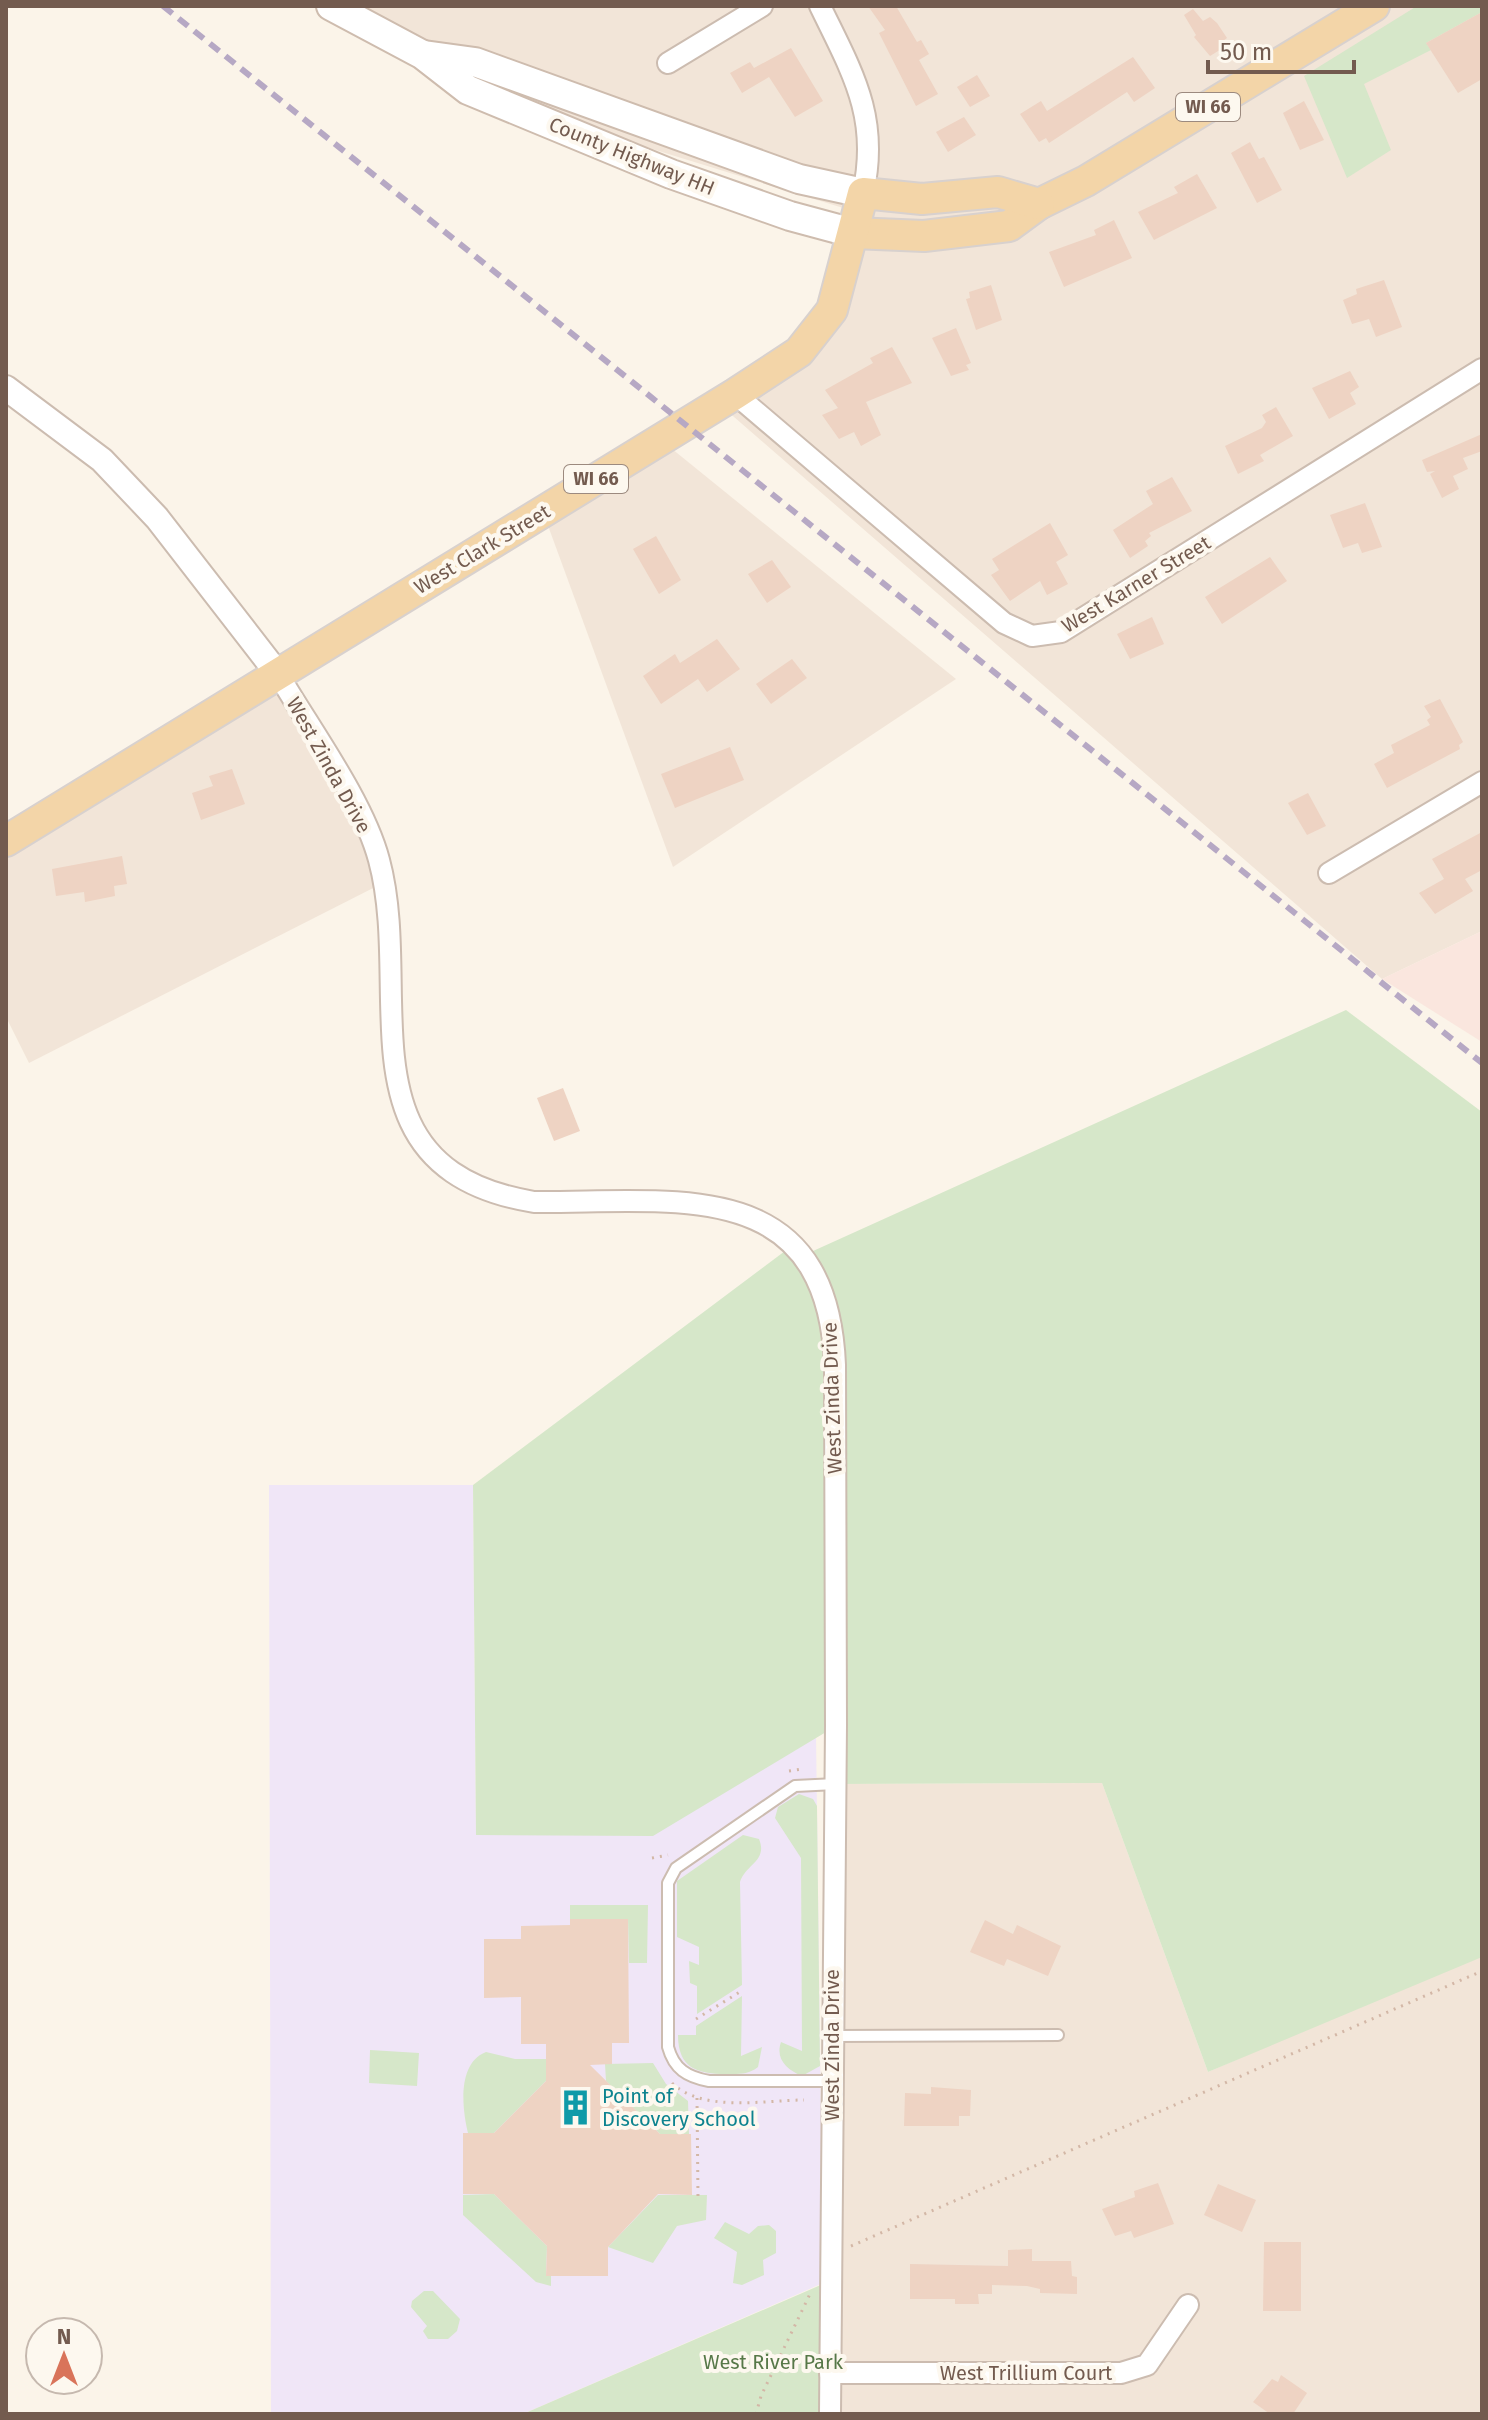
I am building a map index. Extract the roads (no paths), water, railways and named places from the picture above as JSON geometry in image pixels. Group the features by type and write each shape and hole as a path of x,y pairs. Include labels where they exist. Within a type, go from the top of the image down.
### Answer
{"main road":[{"name":"County Highway HH","path":"331,6 423,55 468,90 634,159 790,216 853,233"},
{"name":"WI 66","path":"853,233 896,237 1009,226 1039,204 1086,181 1374,6"},
{"name":"County Highway HH","path":"423,55 475,62 799,179 863,193"},
{"path":"863,193 922,199 998,192 1039,204"},
{"name":"West Clark Street","path":"6,841 799,352 832,310 863,193"}],"street":[{"path":"668,63 762,6"},
{"path":"820,6 864,103 870,163 863,193"},
{"name":"West Karner Street","path":"735,394 1004,623 1032,636 1061,632 1482,369"},
{"path":"6,388 102,460 157,518 278,674"},
{"name":"West Zinda Drive","path":"278,674 363,819 378,856 389,922 395,1080 402,1105 430,1150 460,1176 509,1198 534,1202 698,1203 749,1215 793,1245 822,1289 831,1315 835,1365 836,1784 831,2036 830,2414"},
{"path":"1329,873 1482,782"},
{"name":"West Trillium Court","path":"830,2373 1121,2373 1147,2365 1188,2305"}],"lane":[{"path":"832,2081 709,2081 691,2078 680,2069 668,2047 668,1883 676,1868 791,1788 836,1784"},
{"path":"831,2036 1058,2035"}],"railway":[{"path":"163,6 1482,1063"}],"place":[{"name":"Point of Discovery School","path":"576,2107"}],"park label":[{"name":"West River Park","path":"773,2362"}]}
